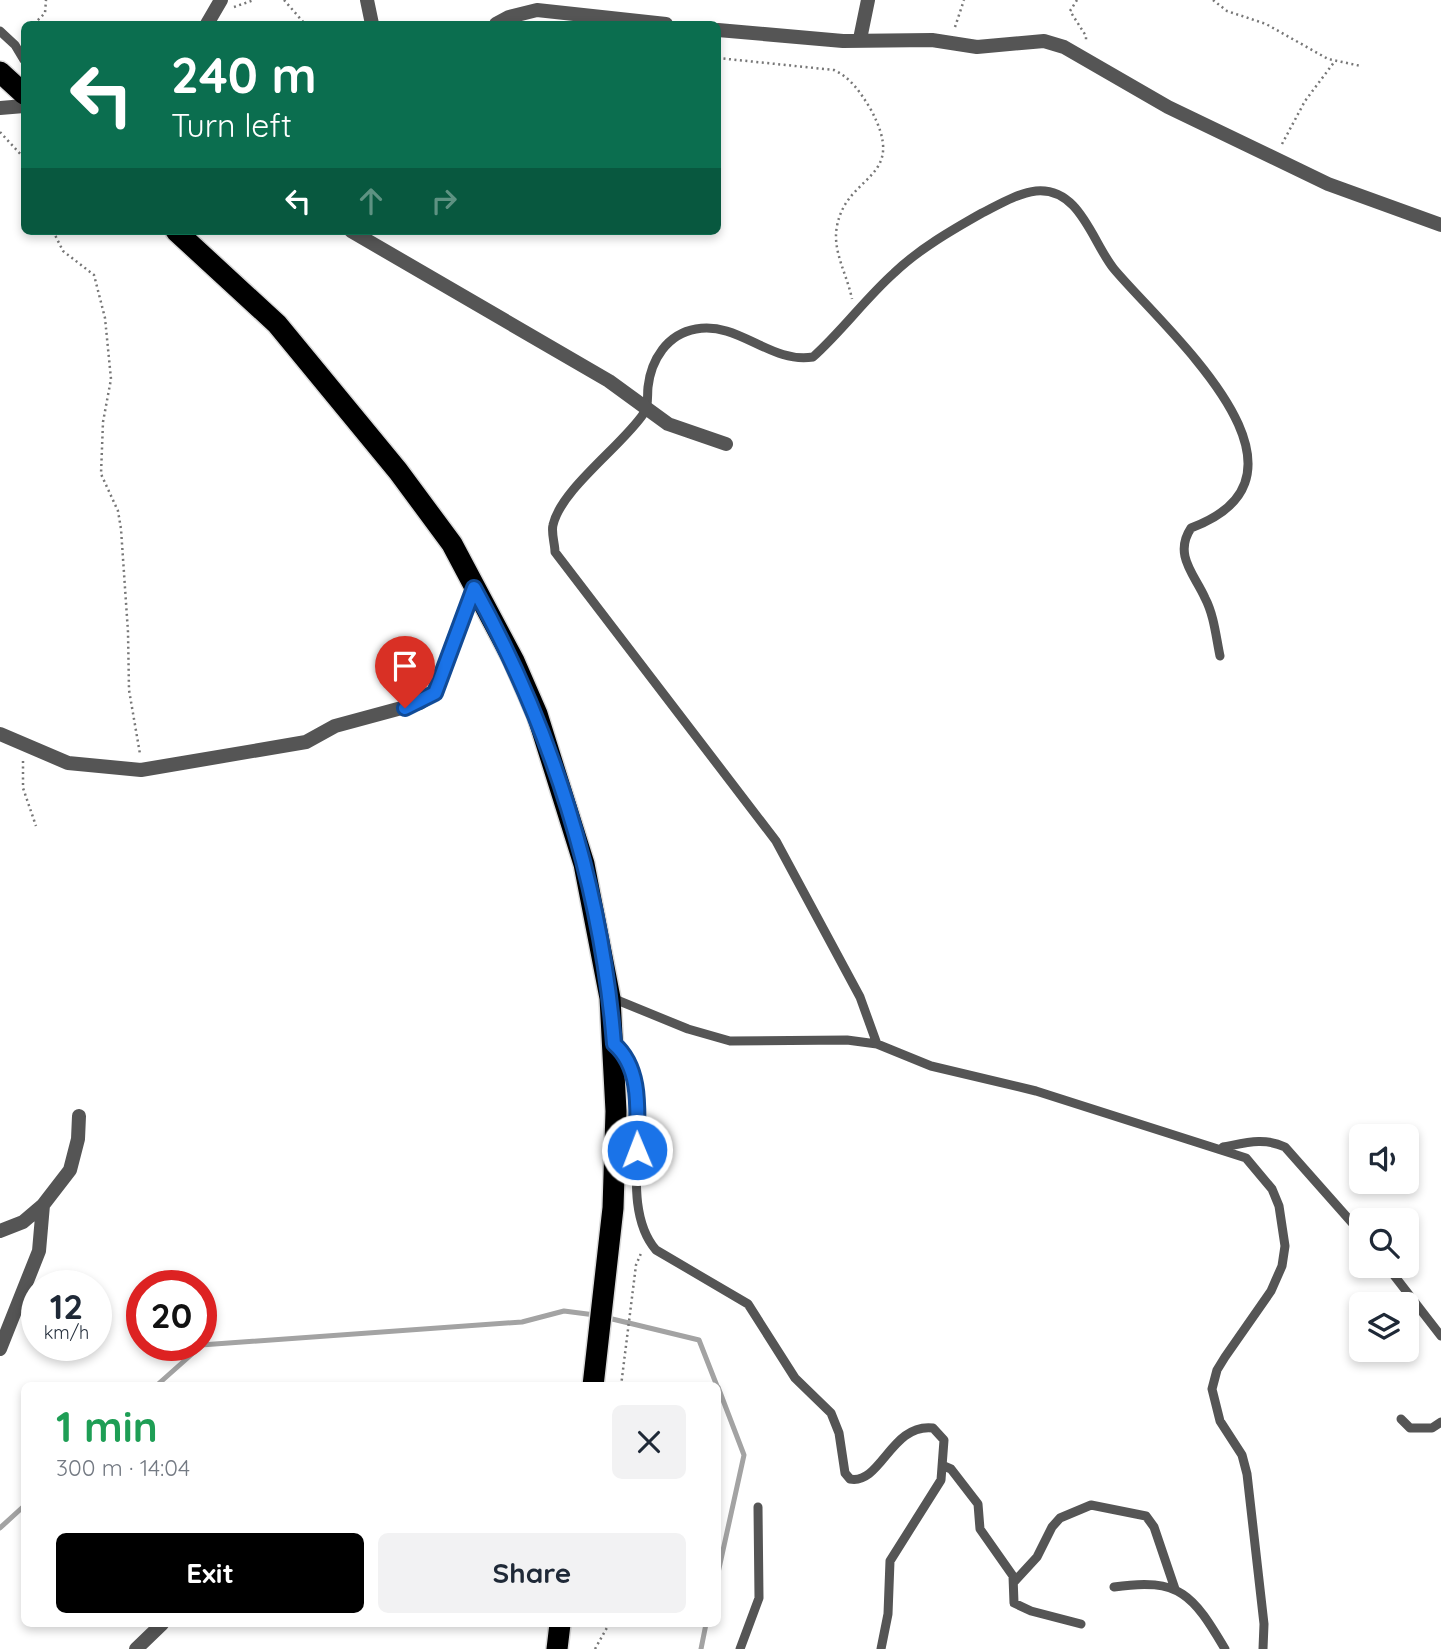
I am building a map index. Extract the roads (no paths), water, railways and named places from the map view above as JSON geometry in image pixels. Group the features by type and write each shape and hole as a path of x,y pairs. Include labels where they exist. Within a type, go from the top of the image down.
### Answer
{"highway":[{"path":"180,235 277,324 339,397 452,544 514,661 537,714 584,864 610,998 614,1044 613,1208 593,1382"},
{"path":"557,1649 560,1627"}],"street":[{"path":"209,21 221,0"},
{"path":"367,0 371,21"},
{"path":"860,39 868,0"},
{"path":"502,21 537,10 638,21"},
{"path":"721,30 843,41 932,40 977,47 1044,41 1064,47 1168,107 1328,184 1441,225"},
{"path":"0,108 21,106"},
{"path":"358,235 609,381 667,424 726,444"},
{"path":"0,734 25,747 68,763 141,770 306,742 335,726 420,703 435,693 474,588"},
{"path":"0,1231 23,1222 43,1205 70,1170 78,1139 79,1116"},
{"path":"0,1349 39,1251 43,1205"},
{"path":"136,1649 150,1644 160,1627"}],"lane":[{"path":"0,31 15,44 21,55"},
{"path":"877,1044 860,997 776,841 555,552 552,526 567,499 646,411 650,370 665,346 681,334 713,327 730,331 784,357 813,357 896,271 960,225 992,208 1036,191 1056,193 1072,205 1090,228 1112,267 1154,310 1202,369 1235,417 1249,448 1250,472 1243,491 1217,515 1191,528 1184,547 1189,572 1209,606 1220,656"},
{"path":"610,998 688,1029 730,1041 846,1040 877,1044 932,1066 1007,1082 1246,1158 1272,1189 1285,1226 1282,1266 1271,1291 1217,1370 1212,1390 1220,1421 1242,1455 1247,1474 1264,1624 1263,1649"},
{"path":"614,1044 625,1054 635,1072 637,1189 647,1239 656,1250 748,1304 795,1378 831,1413 839,1433 845,1473 850,1479 856,1480 865,1476 904,1434 923,1427 940,1432 945,1450 944,1466 929,1503 890,1561 888,1614 881,1649"},
{"path":"1221,1148 1253,1141 1272,1141 1285,1147 1349,1219"},
{"path":"1396,1278 1441,1336"},
{"path":"1401,1419 1410,1429 1421,1430 1441,1423"},
{"path":"944,1466 951,1469 978,1504 980,1529 1003,1560 1014,1582 1014,1603 1018,1607 1081,1623"},
{"path":"1014,1582 1037,1557 1052,1527 1060,1518 1091,1506 1146,1516 1154,1527 1175,1589"},
{"path":"740,1649 759,1598 756,1559 758,1507"},
{"path":"1114,1587 1144,1582 1185,1594 1200,1610 1225,1649"}],"waterway":[{"path":"217,1344 522,1322 564,1311 595,1315"},
{"path":"604,1317 699,1340 715,1382"},
{"path":"160,1382 184,1361"},
{"path":"721,1395 744,1455 721,1559"},
{"path":"0,1528 21,1509"},
{"path":"701,1649 705,1627"}]}
